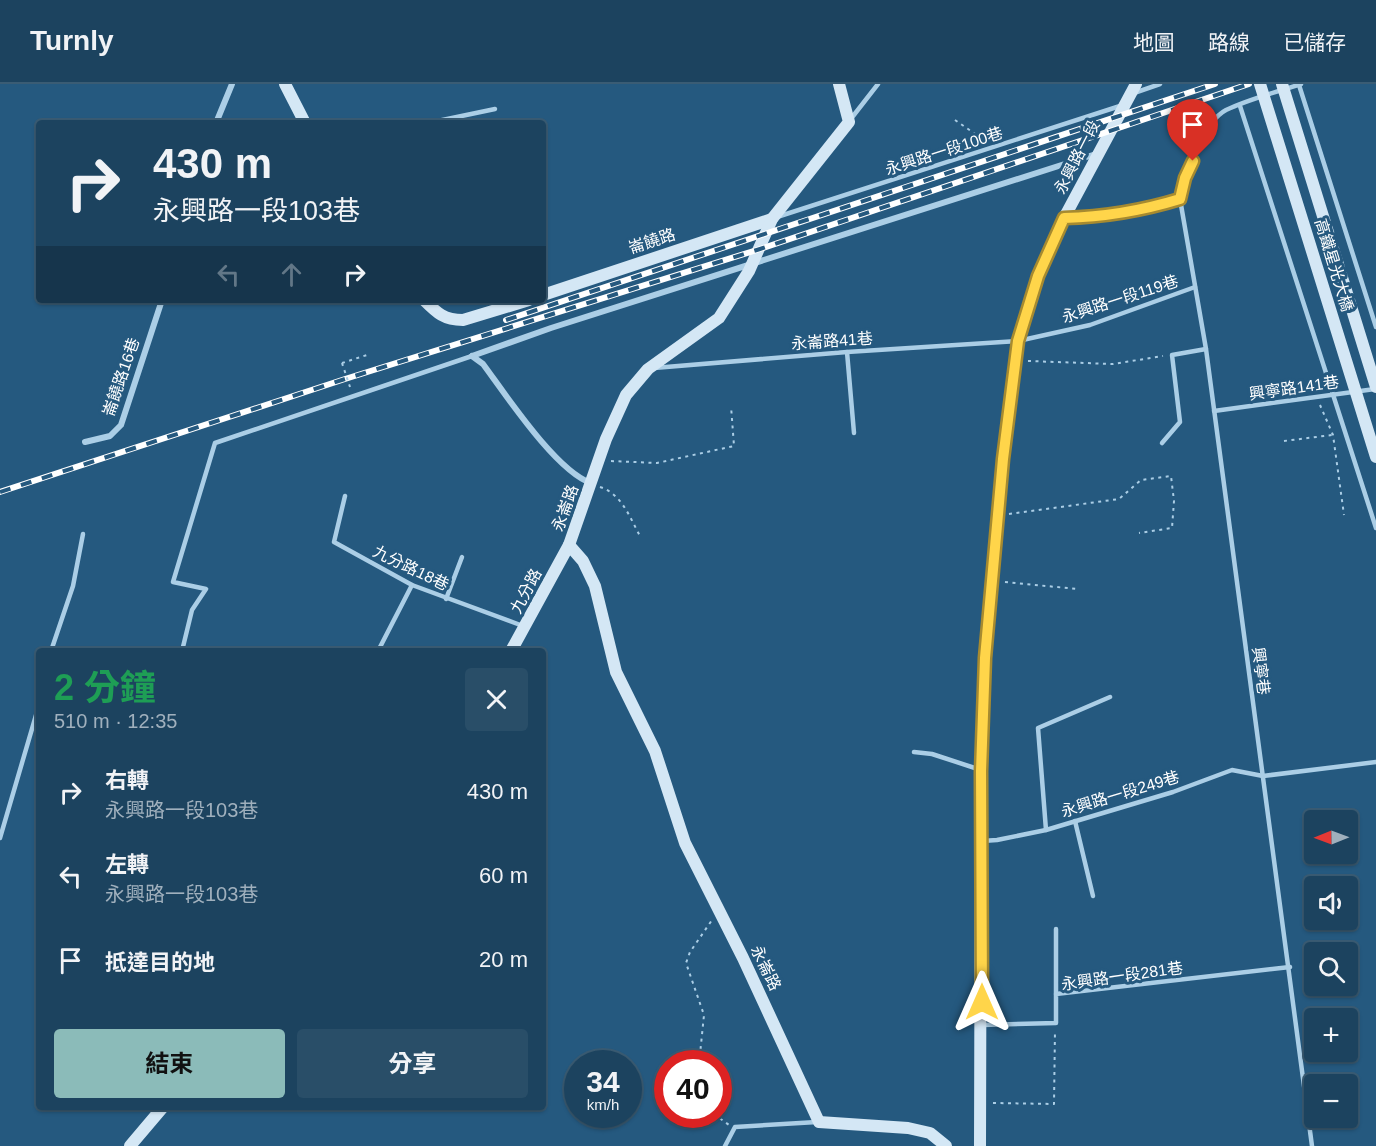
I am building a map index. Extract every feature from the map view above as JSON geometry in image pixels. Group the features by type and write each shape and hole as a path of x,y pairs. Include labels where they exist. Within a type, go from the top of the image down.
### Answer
{"street":[{"path":"217,120 232,84"},
{"path":"285,84 303,120"},
{"path":"591,483 626,395 648,369 719,318 751,264 772,219 849,122 839,84"},
{"name":"高鐵星光大橋","path":"1260,84 1376,457"},
{"name":"高鐵星光大橋","path":"1282,84 1376,388"},
{"name":"永興路一段","path":"980,1146 981,771 985,658 1015,360 1018,341 1038,276 1064,218 1133,89"},
{"path":"472,356 551,328 1098,154"},
{"name":"崙饒路","path":"546,294 772,219"},
{"name":"崙饒路16巷","path":"85,442 110,436 120,424 161,303"},
{"path":"427,303 440,316 453,320 463,320 519,303"},
{"name":"永崙路","path":"472,356 483,364 540,439 581,480 591,483 569,545 583,561 595,586 616,672 655,751 685,843 819,1122"},
{"name":"九分路","path":"513,648 569,545"},
{"path":"130,1146 160,1110"},
{"path":"819,1122 908,1128 930,1133 946,1146"}],"lane":[{"path":"849,122 878,84"},
{"path":"1133,89 1160,84"},
{"path":"1064,218 1099,217 1143,210 1180,199 1185,178 1209,126 1225,111 1300,84 1376,327"},
{"name":"永興路一段100巷","path":"772,219 1123,105"},
{"path":"1240,106 1376,528"},
{"path":"442,120 495,109"},
{"name":"興寧巷","path":"1180,199 1206,349 1312,1146"},
{"name":"永興路一段119巷","path":"1018,341 1090,324 1195,287"},
{"name":"永崙路41巷","path":"648,369 847,352 1018,341"},
{"path":"1162,443 1180,422 1172,355 1206,349"},
{"path":"847,352 854,433"},
{"path":"183,648 192,610 206,589 173,582 215,443 472,356"},
{"name":"興寧路141巷","path":"1214,411 1376,388"},
{"name":"九分路18巷","path":"345,496 334,542 412,585 525,627"},
{"path":"52,648 73,586 83,534"},
{"path":"446,598 462,557"},
{"path":"380,648 412,585"},
{"path":"1046,830 1038,728 1110,697"},
{"path":"0,838 36,715"},
{"path":"914,752 932,754 981,771"},
{"name":"永興路一段249巷","path":"982,841 1046,830 1173,792 1232,770 1263,776 1376,762"},
{"path":"1075,821 1092,897"},
{"path":"1056,929 1056,994"},
{"name":"永興路一段281巷","path":"1056,1023 1056,994 1290,967"},
{"path":"982,1025 1056,1023"},
{"path":"725,1146 735,1127 819,1122"}],"path":[{"path":"955,120 994,147"},
{"path":"350,387 342,363 370,354"},
{"path":"1015,360 1113,364 1172,355"},
{"path":"1317,397 1333,435 1344,515"},
{"path":"599,460 657,463 734,446 731,406"},
{"path":"1284,441 1333,435"},
{"path":"999,516 1119,499 1141,480 1171,476 1174,501 1172,528 1139,533"},
{"path":"591,483 610,490 623,504 640,536"},
{"path":"992,580 1077,589"},
{"path":"700,1050 704,1014 686,963 690,952 718,910"},
{"path":"981,1103 1054,1104 1056,1023"}],"railway":[{"path":"506,320 1215,84"},
{"path":"0,492 345,379 760,249 1249,84"}],"route":[{"path":"982,1002 981,771 985,658 1003,459 1018,341 1038,276 1064,218 1099,217 1143,210 1180,199 1185,178 1193,161"}]}
